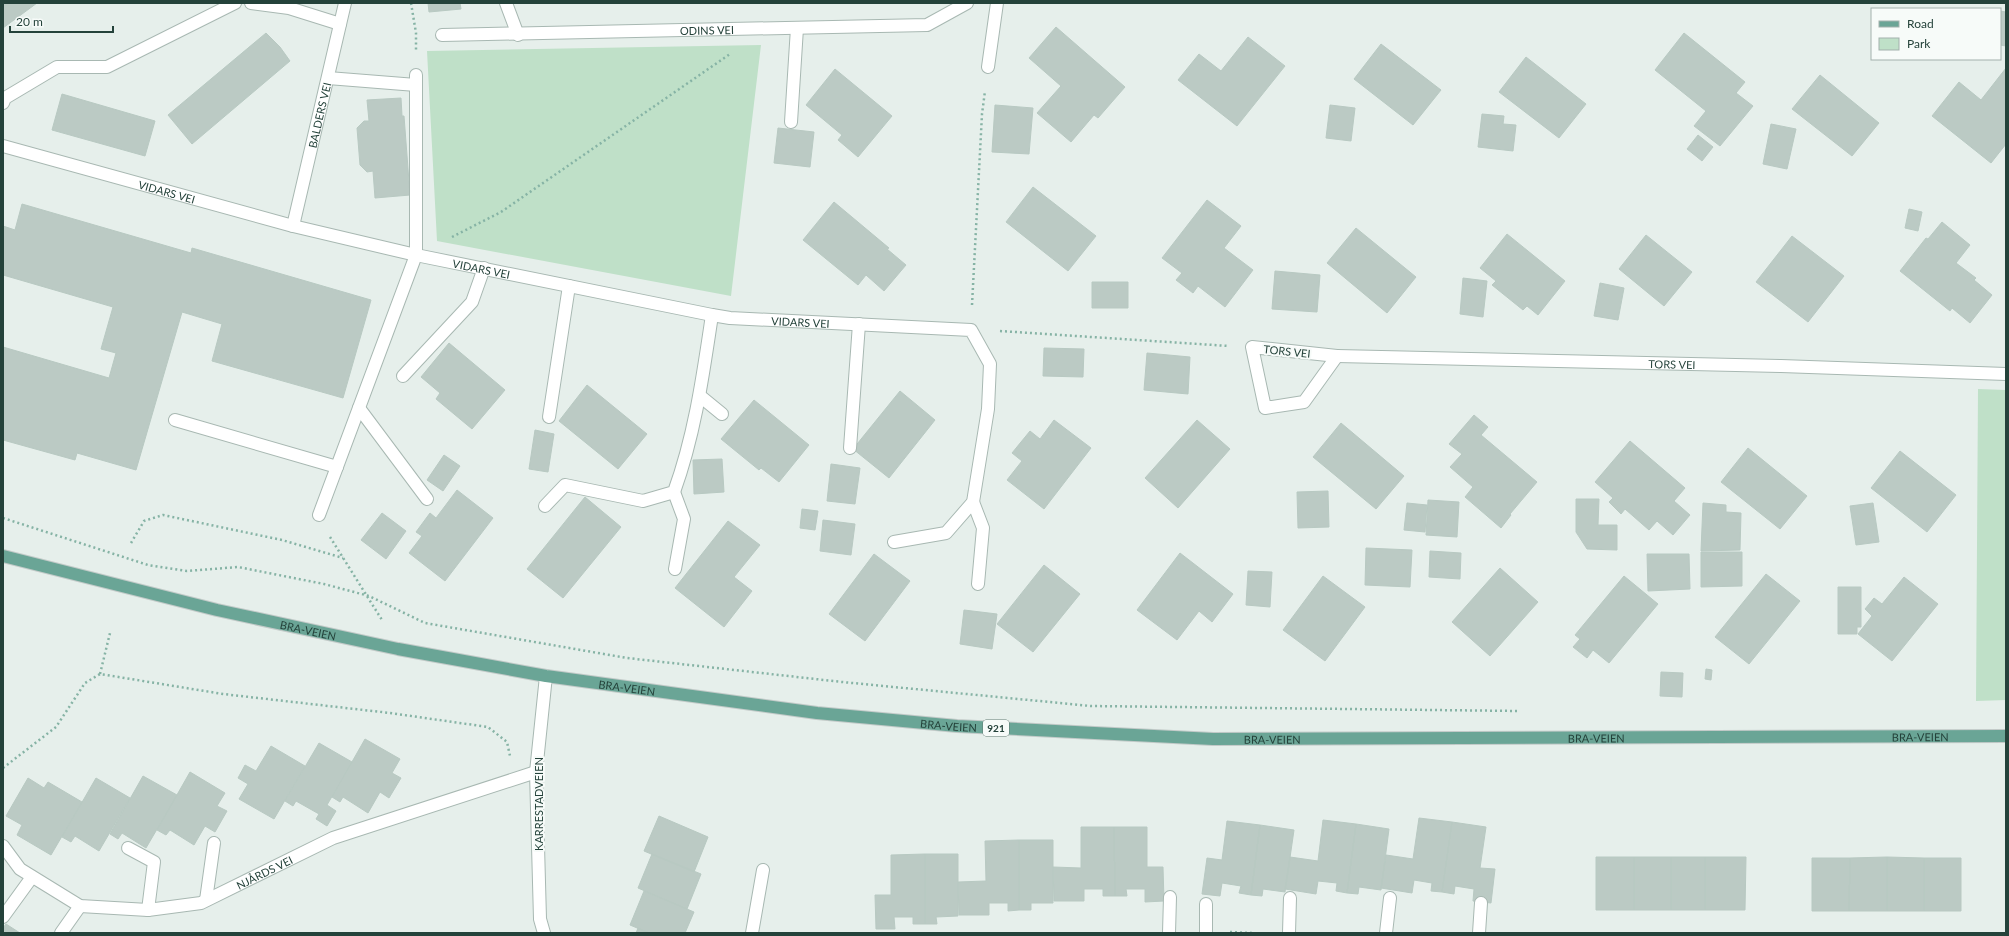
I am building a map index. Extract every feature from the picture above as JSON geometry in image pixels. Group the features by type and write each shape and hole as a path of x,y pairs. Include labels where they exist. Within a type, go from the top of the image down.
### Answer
{"main road":[{"name":"BRA-VEIEN","path":"3,556 217,610 398,649 546,676 817,713 957,726 1087,734 1213,739 2006,736"}],"street":[{"path":"3,103 5,98 58,67 107,67 235,3"},
{"path":"251,3 289,8 340,24"},
{"name":"BALDERS VEI","path":"294,226 345,3"},
{"path":"506,3 518,35"},
{"name":"ODINS VEI","path":"442,35 518,35 927,25 967,3"},
{"path":"988,67 997,3"},
{"path":"791,122 797,28"},
{"path":"319,515 416,254 416,80 328,78"},
{"name":"VIDARS VEI","path":"3,146 294,226 416,254 712,315 730,318 971,330"},
{"path":"403,376 472,302 484,268"},
{"path":"549,417 570,286"},
{"path":"675,569 684,519 674,492 686,458 700,396 712,315"},
{"path":"850,448 859,324"},
{"path":"971,330 990,364 988,409 973,502 983,528 978,584"},
{"name":"TORS VEI","path":"1337,356 1304,402 1265,408 1252,347 1337,356 1797,367 2006,374"},
{"path":"700,396 722,414"},
{"path":"359,408 427,499"},
{"path":"175,420 337,467"},
{"path":"545,506 565,485 644,501 674,492"},
{"path":"894,542 946,533 973,502"},
{"name":"KARRESTADVEIEN","path":"544,933 540,918 536,772 546,676"},
{"name":"NJÅRDS VEI","path":"3,846 20,869 80,906 148,910 201,903 333,838 536,772"},
{"path":"206,900 214,844"},
{"path":"128,848 154,862 148,910"},
{"path":"752,933 763,870"},
{"path":"3,917 32,877"},
{"path":"1169,933 1170,897"},
{"path":"1289,933 1290,898"},
{"path":"1386,933 1390,898"},
{"path":"1479,933 1481,903"},
{"path":"1206,904 1206,933"},
{"path":"61,933 80,906"}],"path":[{"path":"411,3 416,33 416,80"},
{"path":"416,254 501,212 734,51"},
{"path":"988,67 982,114 971,330 1252,347"},
{"path":"131,543 144,521 163,515 282,540 343,558"},
{"path":"319,515 332,542 369,596 398,649"},
{"path":"3,518 148,565 187,571 238,567 324,584 369,596 425,623 627,658 842,682 1091,706 1523,711"},
{"path":"100,674 110,633"},
{"path":"3,768 56,727 85,683 100,674 224,694 390,713 488,727 506,742 515,779"}],"green space":[{"path":"761,45 731,296 437,241 427,51"},
{"path":"1978,389 2006,390 2006,700 1976,701"}],"building":[{"path":"3,3 37,3 3,28"},
{"path":"428,3 460,3 461,9 429,12"},
{"path":"2001,11 2006,12 2006,46 2001,45"},
{"path":"1056,27 1125,87 1098,118 1094,115 1071,142 1037,113 1061,86 1029,58"},
{"path":"266,33 280,47 290,61 192,144 168,115"},
{"path":"1684,33 1745,82 1736,93 1753,106 1720,146 1694,126 1706,111 1655,70"},
{"path":"1248,37 1285,66 1237,126 1178,80 1199,54 1221,71"},
{"path":"1381,44 1441,90 1413,125 1354,79"},
{"path":"1526,57 1586,104 1559,138 1499,92"},
{"path":"2006,68 2006,144 1991,163 1932,116 1959,82 1981,100"},
{"path":"835,69 892,116 858,157 838,140 842,135 806,105"},
{"path":"1820,75 1879,123 1852,156 1792,109"},
{"path":"62,94 155,121 145,156 52,130"},
{"path":"401,98 402,116 404,116 410,195 375,198 373,171 367,172 360,165 357,128 364,121 369,121 367,100"},
{"path":"995,105 1033,108 1029,154 992,152"},
{"path":"1330,105 1355,108 1351,141 1326,138"},
{"path":"1482,114 1504,116 1503,124 1516,125 1513,151 1478,147"},
{"path":"1771,124 1796,129 1787,169 1763,164"},
{"path":"778,128 814,132 810,167 774,163"},
{"path":"1698,135 1713,147 1702,161 1687,149"},
{"path":"1033,187 1096,236 1068,271 1006,222"},
{"path":"1207,200 1241,226 1224,248 1253,270 1225,307 1198,286 1193,293 1176,280 1182,273 1162,258"},
{"path":"834,202 889,248 887,249 906,265 884,291 866,275 858,285 803,240"},
{"path":"22,204 191,253 192,248 371,300 343,398 212,361 222,324 182,312 136,470 77,453 75,460 3,440 3,347 109,378 116,353 101,349 113,307 3,275 3,226 15,230"},
{"path":"1909,209 1922,212 1918,231 1905,228"},
{"path":"1942,222 1970,245 1956,263 1976,278 1974,280 1992,295 1970,323 1952,308 1950,311 1900,271 1926,238 1928,239"},
{"path":"1356,228 1416,277 1387,313 1327,263"},
{"path":"1507,234 1565,281 1538,315 1527,306 1523,310 1492,285 1496,281 1480,268"},
{"path":"1646,235 1692,272 1664,306 1619,269"},
{"path":"1792,236 1844,276 1808,322 1756,282"},
{"path":"1275,271 1320,275 1317,312 1272,309"},
{"path":"1463,278 1487,281 1483,317 1460,314"},
{"path":"1092,282 1128,282 1128,308 1092,308"},
{"path":"1600,283 1624,288 1618,320 1594,316"},
{"path":"449,343 505,390 472,429 436,399 440,393 421,377"},
{"path":"1044,348 1084,349 1083,377 1043,376"},
{"path":"1147,353 1190,357 1188,394 1144,390"},
{"path":"587,385 647,434 618,469 559,421"},
{"path":"900,391 935,420 889,478 853,449"},
{"path":"754,400 809,445 779,482 761,468 759,470 721,439"},
{"path":"1474,415 1488,427 1481,435 1537,482 1510,514 1511,515 1501,528 1465,497 1473,487 1450,467 1462,454 1449,444"},
{"path":"1054,420 1091,448 1044,509 1007,480 1022,461 1012,453 1030,431 1040,439"},
{"path":"1197,420 1230,449 1178,508 1145,478"},
{"path":"1341,423 1404,476 1376,509 1313,457"},
{"path":"535,430 554,434 548,472 529,469"},
{"path":"1630,441 1685,488 1674,501 1690,515 1673,535 1657,521 1649,530 1625,509 1621,514 1609,502 1613,498 1595,482"},
{"path":"1748,448 1807,496 1780,529 1721,482"},
{"path":"1900,451 1956,495 1927,532 1871,488"},
{"path":"444,455 460,466 443,491 427,480"},
{"path":"722,459 724,492 694,494 693,460"},
{"path":"831,464 860,468 855,504 827,501"},
{"path":"457,490 493,518 445,581 409,553 422,536 416,532 430,513 436,518"},
{"path":"1328,491 1329,527 1298,528 1297,492"},
{"path":"585,497 621,527 563,598 527,569"},
{"path":"1576,499 1599,499 1598,525 1617,525 1617,550 1587,549 1576,532"},
{"path":"1428,500 1459,502 1457,537 1426,535"},
{"path":"1407,503 1427,505 1425,532 1404,530"},
{"path":"1703,503 1726,505 1726,512 1741,513 1740,550 1701,551"},
{"path":"1873,503 1879,542 1856,545 1850,506"},
{"path":"802,509 818,511 815,530 800,528"},
{"path":"382,513 406,531 386,559 361,540"},
{"path":"823,520 855,524 851,555 820,551"},
{"path":"728,521 760,545 734,577 752,591 724,627 675,588"},
{"path":"1366,548 1412,550 1410,587 1365,585"},
{"path":"1430,551 1461,553 1460,579 1429,577"},
{"path":"1701,552 1742,552 1742,586 1701,587"},
{"path":"1180,553 1233,594 1212,622 1199,611 1177,640 1137,610"},
{"path":"874,554 910,581 865,641 829,614"},
{"path":"1647,554 1689,554 1690,589 1648,591"},
{"path":"1044,565 1080,594 1033,652 997,624"},
{"path":"1500,568 1538,602 1490,656 1452,622"},
{"path":"1248,571 1272,572 1270,607 1246,605"},
{"path":"1766,574 1800,601 1749,664 1715,637"},
{"path":"1323,576 1365,607 1325,661 1283,630"},
{"path":"1624,576 1658,604 1609,663 1593,650 1587,658 1573,647 1580,639 1575,635"},
{"path":"1904,577 1938,604 1892,661 1858,634 1872,616 1865,609 1874,598 1882,604"},
{"path":"1838,587 1861,587 1861,627 1857,627 1857,634 1838,634"},
{"path":"964,610 997,614 992,649 960,644"},
{"path":"1706,669 1712,670 1711,680 1705,679"},
{"path":"1661,672 1683,673 1682,697 1660,696"},
{"path":"365,739 400,759 392,773 401,778 389,798 380,792 368,813 343,797 340,802 332,797"},
{"path":"319,743 352,762 327,805 336,811 327,826 316,819 319,814 296,801 293,806 285,801"},
{"path":"271,746 305,766 274,819 239,799 248,784 238,778 245,765 256,771"},
{"path":"190,772 225,793 217,806 227,811 215,832 205,826 194,845 170,830 166,835 157,830"},
{"path":"143,776 177,795 146,848 122,833 118,839 110,834"},
{"path":"28,778 44,788 48,782 82,802 51,855 17,835 22,825 6,816"},
{"path":"96,778 130,798 99,851 75,836 71,842 62,837"},
{"path":"659,816 708,837 694,872 644,851"},
{"path":"1419,818 1452,822 1442,892 1431,891 1432,883 1414,880 1412,893 1381,888 1386,855 1413,859"},
{"path":"1323,820 1356,824 1347,893 1336,891 1337,883 1318,881 1316,894 1285,889 1290,857 1318,861"},
{"path":"1227,821 1260,825 1251,895 1239,893 1241,886 1222,883 1220,896 1202,894 1207,858 1222,860"},
{"path":"1452,822 1486,827 1480,868 1495,869 1491,903 1473,901 1474,889 1455,886 1454,894 1442,892"},
{"path":"1356,824 1389,829 1381,890 1359,887 1358,894 1347,893"},
{"path":"1260,825 1294,830 1285,892 1263,889 1262,896 1251,895"},
{"path":"1081,827 1114,827 1115,896 1103,896 1103,889 1084,889 1084,901 1054,901 1053,867 1081,868"},
{"path":"1114,827 1147,827 1147,867 1163,867 1164,901 1145,902 1145,889 1126,889 1127,896 1115,896"},
{"path":"1019,840 1019,910 1008,911 1008,903 989,903 989,915 959,915 958,882 986,881 985,841"},
{"path":"1019,840 1053,840 1053,903 1031,903 1031,910 1019,910"},
{"path":"652,854 701,874 687,909 638,888"},
{"path":"925,854 925,924 913,924 913,917 894,917 895,929 876,929 875,895 891,895 891,855"},
{"path":"925,854 958,854 958,916 936,917 937,924 925,924"},
{"path":"1596,857 1634,857 1634,910 1596,910"},
{"path":"1634,857 1671,857 1671,910 1634,910"},
{"path":"1671,857 1705,857 1705,910 1671,910"},
{"path":"1705,857 1746,857 1745,910 1705,910"},
{"path":"1887,857 1887,911 1849,911 1850,858"},
{"path":"1887,857 1924,858 1924,911 1887,911"},
{"path":"1812,858 1850,858 1849,911 1812,911"},
{"path":"1924,858 1961,858 1961,911 1924,911"},
{"path":"644,891 694,912 685,933 649,933 630,925"},
{"path":"6,924 20,933 3,933 3,928"},
{"path":"638,928 649,933 636,933"}]}
